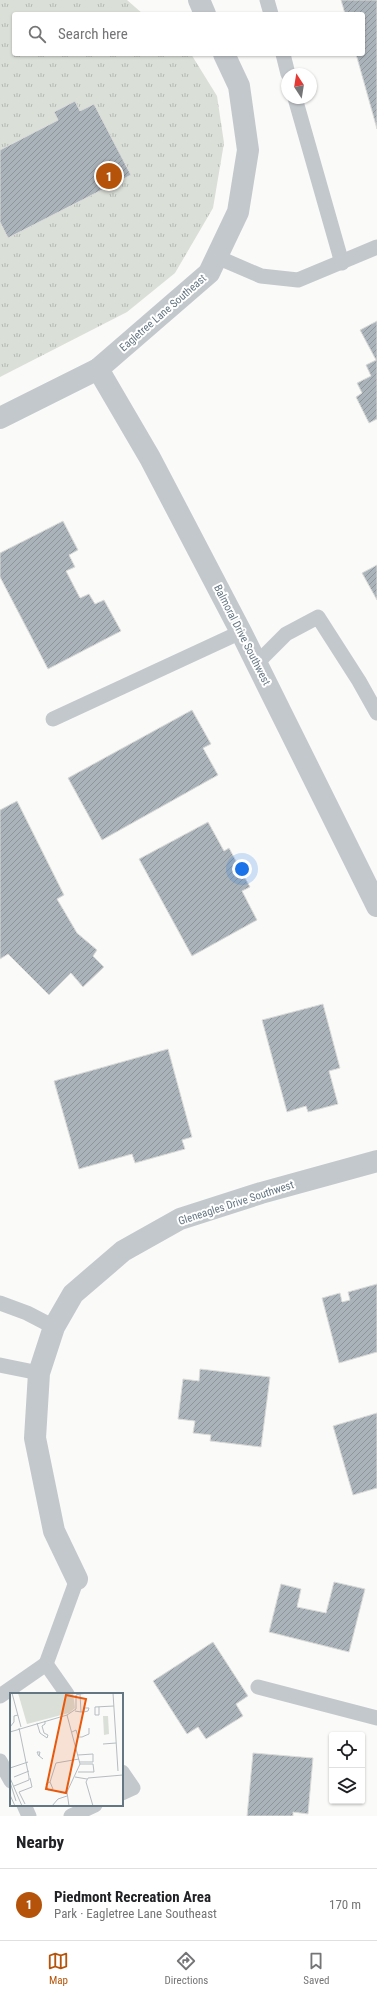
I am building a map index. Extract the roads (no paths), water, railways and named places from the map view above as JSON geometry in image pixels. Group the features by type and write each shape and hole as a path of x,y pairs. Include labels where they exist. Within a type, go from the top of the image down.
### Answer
{"street":[{"path":"198,0 204,12"},
{"name":"Eagletree Lane Southeast","path":"0,418 98,369 209,273 238,212 248,150 239,86 225,56"},
{"name":"Balmoral Drive Southwest","path":"98,369 150,458 241,632 377,906"},
{"name":"Gleneagles Drive Southwest","path":"77,1579 54,1531 35,1438 39,1373 54,1328 73,1294 123,1251 180,1218 261,1193 377,1161"}],"lane":[{"path":"267,0 270,12"},
{"path":"283,56 286,68"},
{"path":"297,104 342,263"},
{"path":"217,257 261,276 298,280 342,263 377,247"},
{"path":"257,663 286,634 318,617 359,681 377,713"},
{"path":"53,719 241,632"},
{"path":"0,1303 27,1313 54,1328"},
{"path":"0,1365 39,1373"},
{"name":"Gleneagles Drive Southwest","path":"46,1664 77,1579"},
{"path":"0,1696 46,1664 66,1693"},
{"path":"258,1687 377,1718"},
{"path":"0,1761 10,1779"},
{"path":"123,1773 133,1788 123,1793"},
{"path":"24,1806 29,1816"},
{"path":"71,1816 93,1806"}],"place":[{"name":"Piedmont Recreation Area","path":"109,176"}]}
